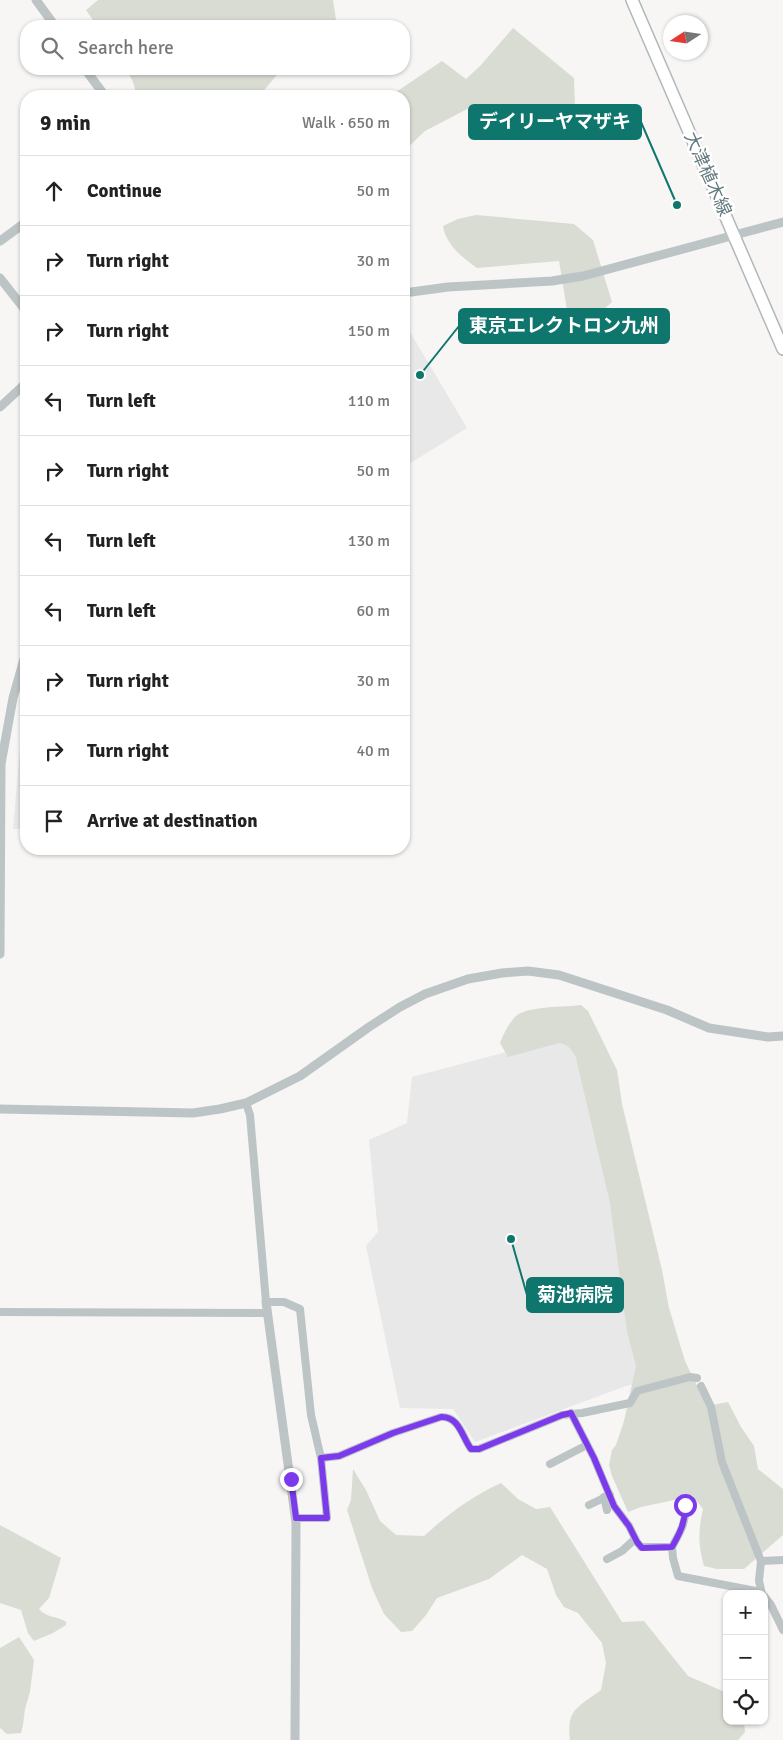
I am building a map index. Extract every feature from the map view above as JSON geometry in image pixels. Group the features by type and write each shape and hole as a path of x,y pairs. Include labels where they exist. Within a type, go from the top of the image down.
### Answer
{"main road":[{"name":"大津植木線","path":"632,0 783,349"}],"street":[{"path":"36,0 51,20"},
{"path":"89,75 101,90"},
{"path":"410,292 542,282 584,276 783,222"},
{"path":"0,241 20,226"},
{"path":"0,278 20,304"},
{"path":"0,407 20,389"},
{"path":"0,954 1,764 13,698 20,673"},
{"path":"0,1109 193,1113 246,1103 300,1076 369,1027 424,994 468,979 502,973 528,971 559,975 667,1010 709,1028 768,1037 783,1036"},
{"path":"246,1103 250,1115 267,1313 296,1518 295,1740"},
{"path":"266,1302 284,1302 300,1309 311,1415 321,1458 327,1518 296,1518"},
{"path":"0,1312 267,1313"},
{"path":"321,1458 339,1456 393,1433 441,1417 448,1417 456,1421 471,1449 479,1449 562,1415 582,1413 630,1402 637,1390 697,1378"},
{"path":"701,1386 711,1408 722,1462 761,1561 759,1582 762,1590"},
{"path":"571,1413 587,1445 607,1496 629,1526 635,1539 642,1548 672,1547"},
{"path":"550,1464 587,1445"},
{"path":"589,1504 607,1496"},
{"path":"607,1496 607,1510"},
{"path":"685,1505 686,1512 682,1528 672,1547 678,1576 744,1590"},
{"path":"607,1559 622,1551 635,1539"},
{"path":"761,1561 783,1560"},
{"path":"768,1602 783,1630"}],"shaded area":[{"path":"98,0 333,0 336,20 93,20 86,10"},
{"path":"513,28 574,78 575,107 471,107 425,131 410,145 410,90 399,90 442,61 466,79"},
{"path":"129,75 277,75 264,90 135,90"},
{"path":"476,215 574,224 593,240 612,302 588,324 568,316 559,261 477,268 460,255 451,245 443,226 458,219"},
{"path":"410,332 467,428 410,463"},
{"path":"20,749 20,829 13,829"},
{"path":"581,1005 588,1011 617,1070 622,1104 662,1270 669,1308 685,1361 707,1406 728,1402 741,1427 754,1446 758,1469 783,1489 783,1535 744,1569 717,1569 704,1566 699,1538 703,1509 693,1496 641,1507 628,1512 612,1476 609,1465 612,1450 616,1445 624,1421 636,1366 627,1331 610,1203 576,1058 570,1048 559,1043 508,1057 500,1043 511,1022 521,1013 529,1010"},
{"path":"596,1028 685,1373 626,1386 475,1442 453,1409 400,1408 366,1246 378,1232 369,1140 407,1123 412,1077"},
{"path":"353,1469 366,1490 380,1521 396,1535 424,1536 460,1506 501,1483 518,1499 536,1509 550,1507 622,1622 644,1621 688,1676 723,1691 723,1725 744,1725 745,1732 738,1740 570,1740 569,1729 572,1715 580,1705 601,1690 606,1663 602,1643 578,1613 564,1607 556,1595 547,1569 522,1555 489,1579 437,1598 412,1631 401,1632 384,1614 372,1588 347,1510 351,1500"},
{"path":"0,1525 61,1558 49,1598 39,1609 45,1614 63,1620 66,1622 66,1625 34,1641 28,1633 21,1610 0,1603"},
{"path":"19,1637 34,1660 30,1692 21,1733 7,1734 0,1728 0,1648"}],"place":[{"name":"デイリーヤマザキ","path":"677,205"},
{"name":"東京エレクトロン九州","path":"420,375"},
{"name":"菊池病院","path":"511,1239"}],"route":[{"path":"291,1479 296,1518 327,1518 321,1458 339,1456 393,1433 441,1417 448,1417 456,1421 471,1449 479,1449 571,1413 594,1458 614,1506 642,1548 672,1547 682,1528 686,1512 685,1505"}]}
